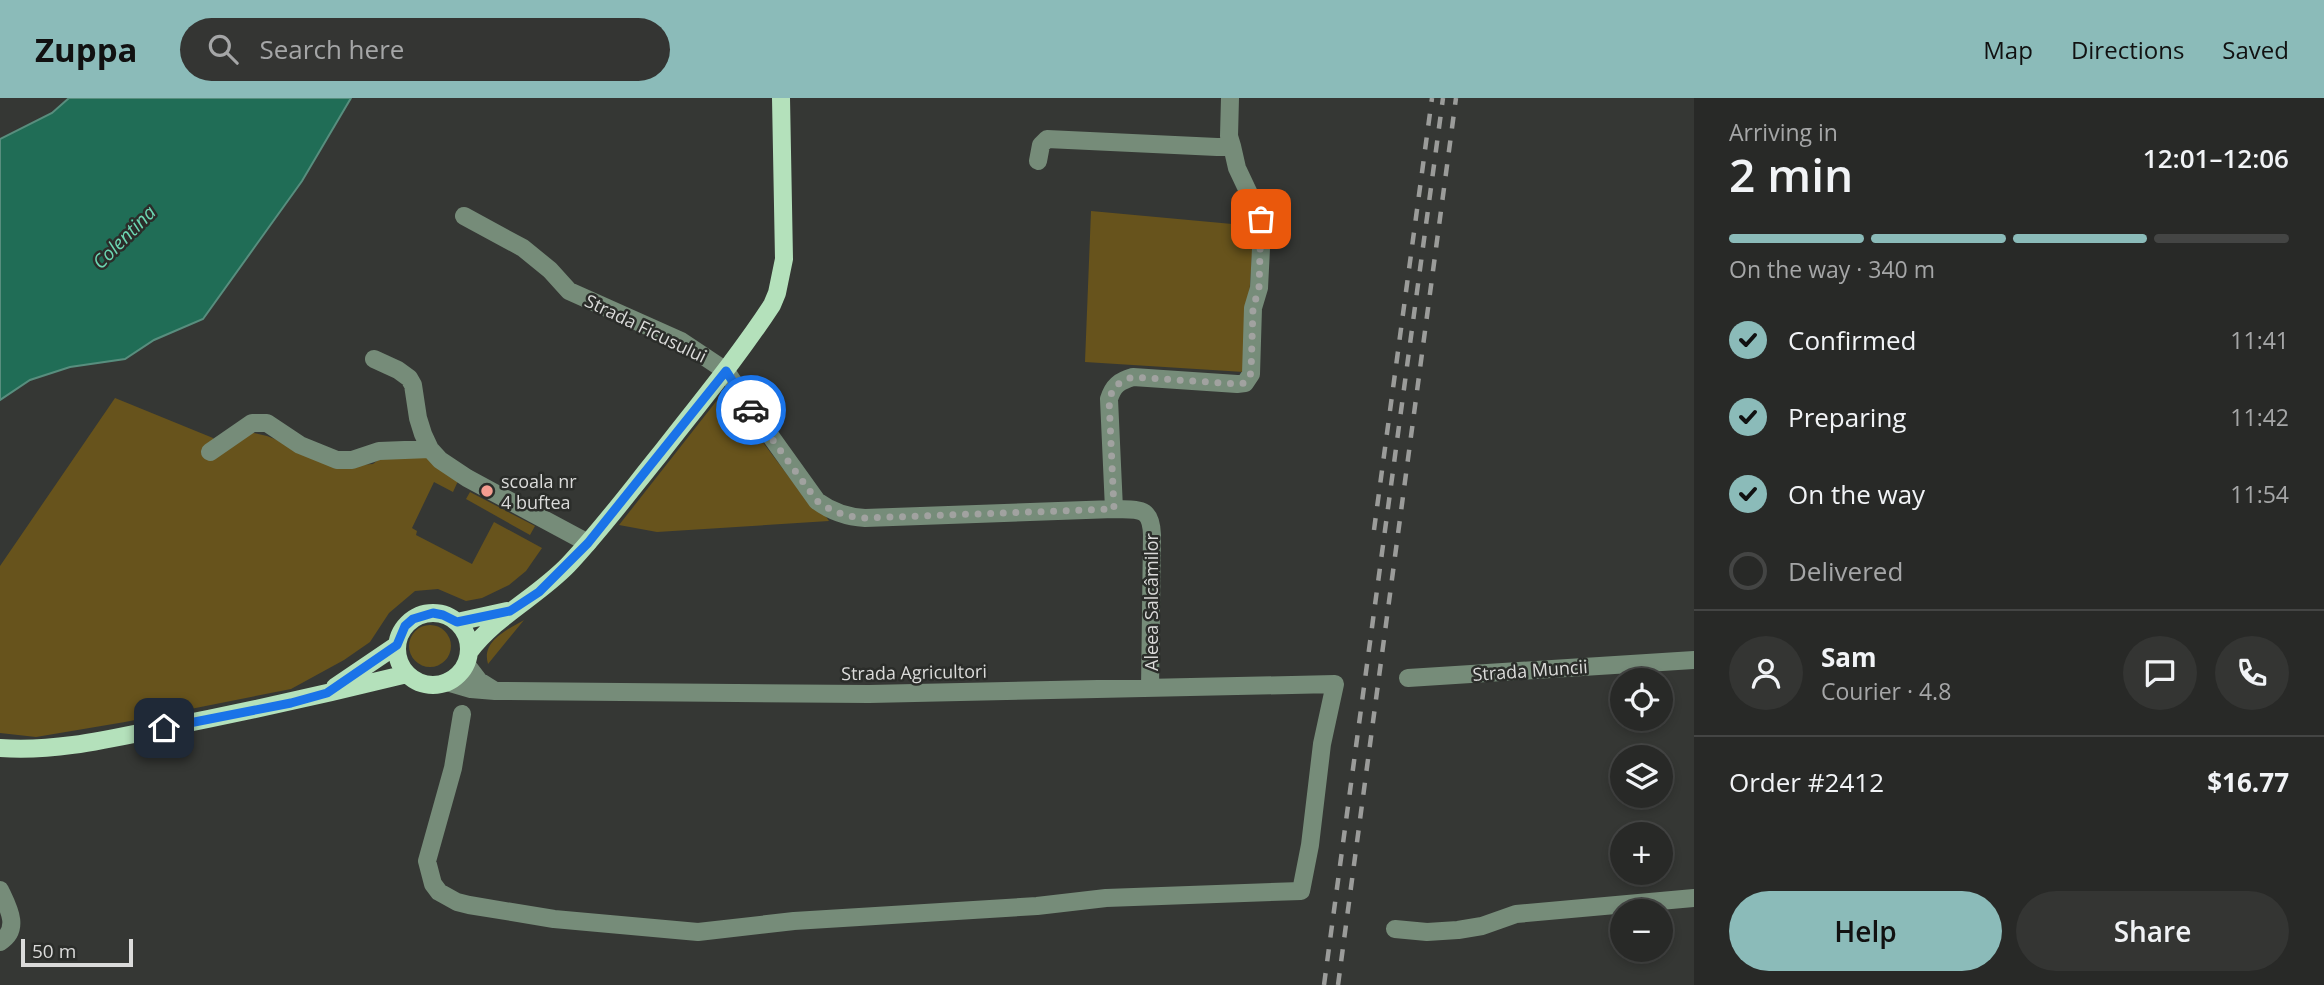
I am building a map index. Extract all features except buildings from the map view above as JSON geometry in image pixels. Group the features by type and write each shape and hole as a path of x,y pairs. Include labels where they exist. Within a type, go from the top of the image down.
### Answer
{"main road":[{"path":"467,658 466,634 457,622 443,615 422,614 405,626 397,645 397,656 407,674 426,684 447,682 458,675 481,636 510,611 539,592 588,543 726,371 772,305 783,270 785,231 781,98"},
{"path":"457,622 510,611"},
{"path":"327,693 397,645"},
{"path":"0,748 54,748 92,743 291,703 407,674"}],"street":[{"path":"1114,509 1109,399 1113,388 1121,380 1133,377 1237,384 1245,383 1251,373 1253,308 1259,288 1262,229 1261,219 1237,168 1231,146 1230,98"},
{"path":"1038,161 1041,145 1046,139 1231,146"},
{"name":"Strada Ficusului","path":"464,216 523,248 550,270 569,291 681,341 726,371 817,501 828,509 865,518 1114,509"},
{"path":"374,359 398,370 413,386 418,418 430,449 440,460 467,478 588,543"},
{"path":"210,452 252,423 267,424 300,445 337,460 352,460 379,451 430,449"},
{"name":"Aleea Salcâmilor","path":"1114,509 1146,512 1151,522 1150,688"},
{"path":"467,658 473,675 495,691"},
{"name":"Strada Muncii","path":"1408,678 1694,660"},
{"name":"Strada Agricultori","path":"447,682 471,689 495,691 869,694 1335,684 1322,744 1307,866 1301,891 1106,898 1037,906 794,921 708,931 541,918 457,902 439,892 433,884 427,861 453,768 461,715"},
{"path":"0,890 10,912 12,927 6,938 0,942"},
{"path":"1395,929 1427,932 1458,930 1482,926 1516,914 1694,898"}],"shaded area":[{"path":"1091,211 1254,226 1244,372 1085,362"},
{"path":"723,396 729,398 799,490 829,521 657,532 619,525 718,399"},
{"path":"115,398 213,438 221,449 249,432 267,436 343,466 373,464 378,460 405,455 425,455 458,481 453,492 434,482 412,528 417,531 416,535 472,564 494,522 542,548 526,571 509,585 482,598 466,601 438,589 415,591 389,613 370,642 344,660 291,689 36,737 0,733 0,566"},
{"path":"470,492 535,526 530,535 466,499"},
{"path":"524,620 488,664 488,649 492,643 503,632"},
{"path":"430,625 445,631 451,646 445,661 430,667 415,661 409,646 415,631"}],"water":[{"name":"Colentina","path":"69,98 351,98 302,181 203,319 154,340 125,359 70,367 30,380 0,400 0,139 52,113"}],"railway":[{"path":"1374,530 1432,98"},
{"path":"1324,985 1443,98"},
{"path":"1338,985 1456,98"}],"way so far":[{"path":"751,410 817,501 841,514 865,518 1114,509 1109,399 1113,388 1121,380 1133,377 1237,384 1245,383 1251,373 1253,308 1259,288 1261,219"}],"place":[{"name":"scoala nr 4 buftea","path":"487,491"}],"route":[{"path":"164,728 291,703 327,693 397,645 405,626 422,614 443,615 457,622 510,611 539,592 588,543 726,371 751,410"}]}
